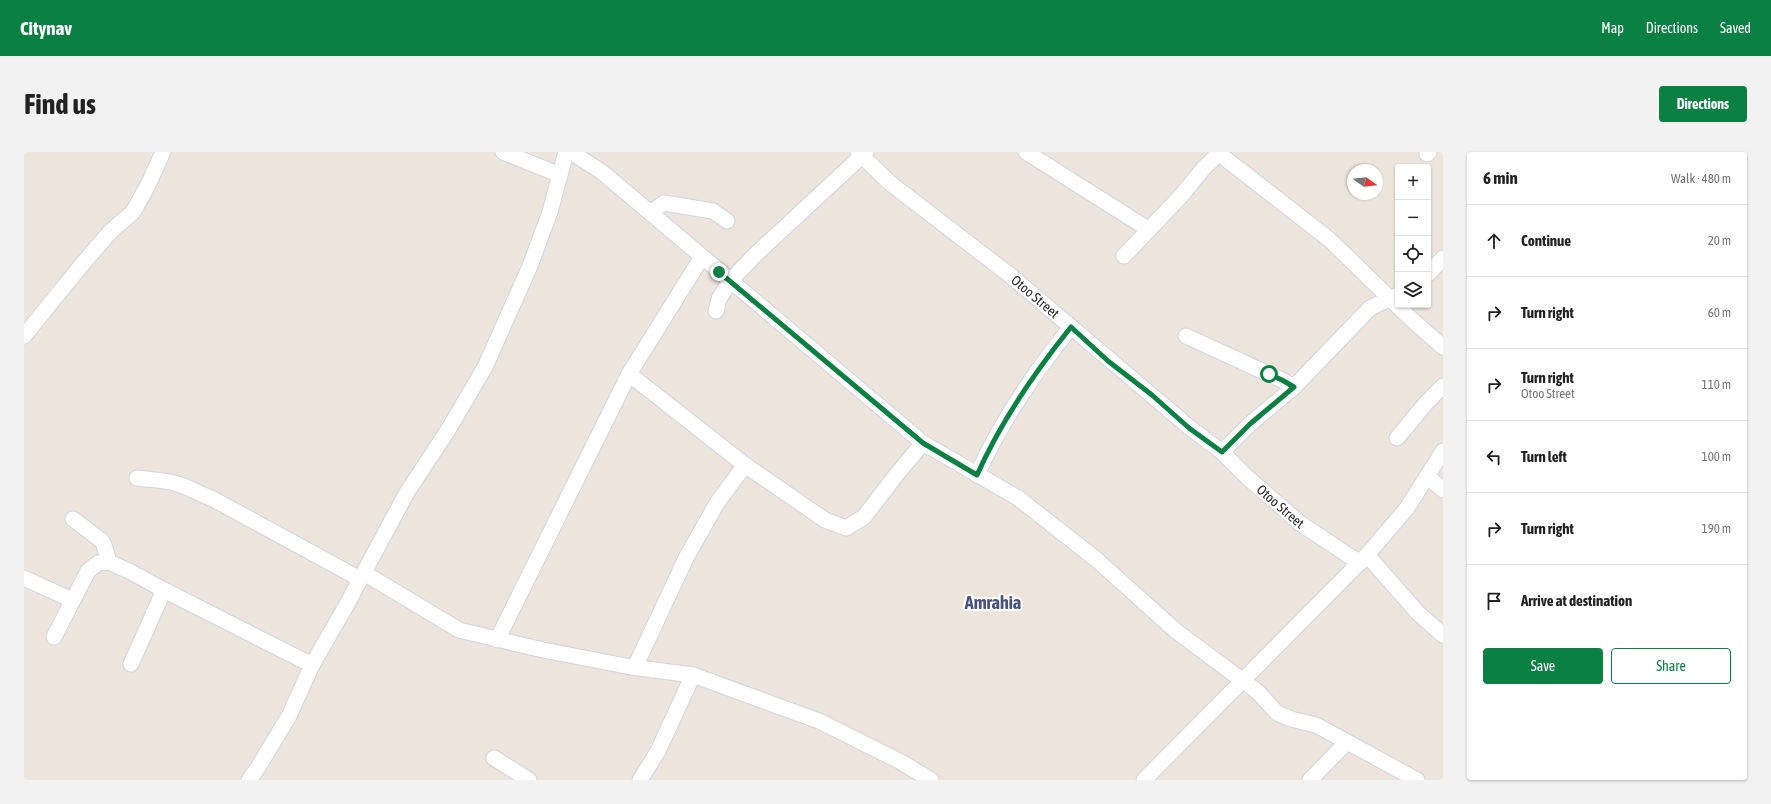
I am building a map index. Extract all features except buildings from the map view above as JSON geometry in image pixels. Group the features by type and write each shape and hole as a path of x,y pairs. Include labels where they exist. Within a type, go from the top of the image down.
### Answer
{"street":[{"path":"24,336 110,232 134,212 163,152"},
{"path":"249,780 289,716 312,665 406,494 448,430 485,367 530,266 550,212 566,152"},
{"path":"571,152 602,172 923,443 1024,503 1097,560 1176,631 1258,692 1277,713 1291,719 1316,725 1417,780"},
{"path":"1026,152 1148,229"},
{"path":"509,153 560,175"},
{"path":"1124,256 1181,196 1218,153 1330,240 1394,297 1421,328 1443,347"},
{"path":"716,311 719,299 730,281 756,254 862,154"},
{"name":"Otoo Street","path":"862,154 890,183 976,248 1071,327 1108,361 1152,395 1189,428 1222,452 1248,478 1301,524 1363,559 1418,613 1443,635"},
{"path":"650,213 664,204 713,211 727,222"},
{"path":"497,640 630,374 702,257"},
{"path":"1430,272 1443,258"},
{"path":"1222,452 1250,424 1294,387 1370,308 1394,297"},
{"path":"977,475 991,444 1011,409 1071,327"},
{"path":"1186,336 1282,380 1294,387"},
{"path":"630,374 745,465 824,520 846,528 864,516 896,474 923,443"},
{"path":"1397,438 1427,402 1443,386"},
{"path":"1144,780 1363,559 1407,508 1443,451"},
{"path":"635,667 686,558 717,503 745,465"},
{"path":"1427,476 1443,490"},
{"path":"137,478 167,481 182,485 362,576 458,630 543,650 635,667 693,675 819,721 901,762 931,780"},
{"path":"73,518 102,541 109,562"},
{"path":"54,637 88,571 98,563 109,562 312,665"},
{"path":"24,578 72,600"},
{"path":"131,664 164,590"},
{"path":"640,780 658,751 693,675"},
{"path":"1310,780 1347,742"},
{"path":"494,758 529,780"}],"district":[{"name":"Amrahia","path":"993,602"}],"route":[{"path":"719,272 795,334 923,443 977,475 991,444 1011,409 1055,346 1071,327 1108,361 1133,379 1189,428 1222,452 1250,424 1294,387 1269,374"}]}
